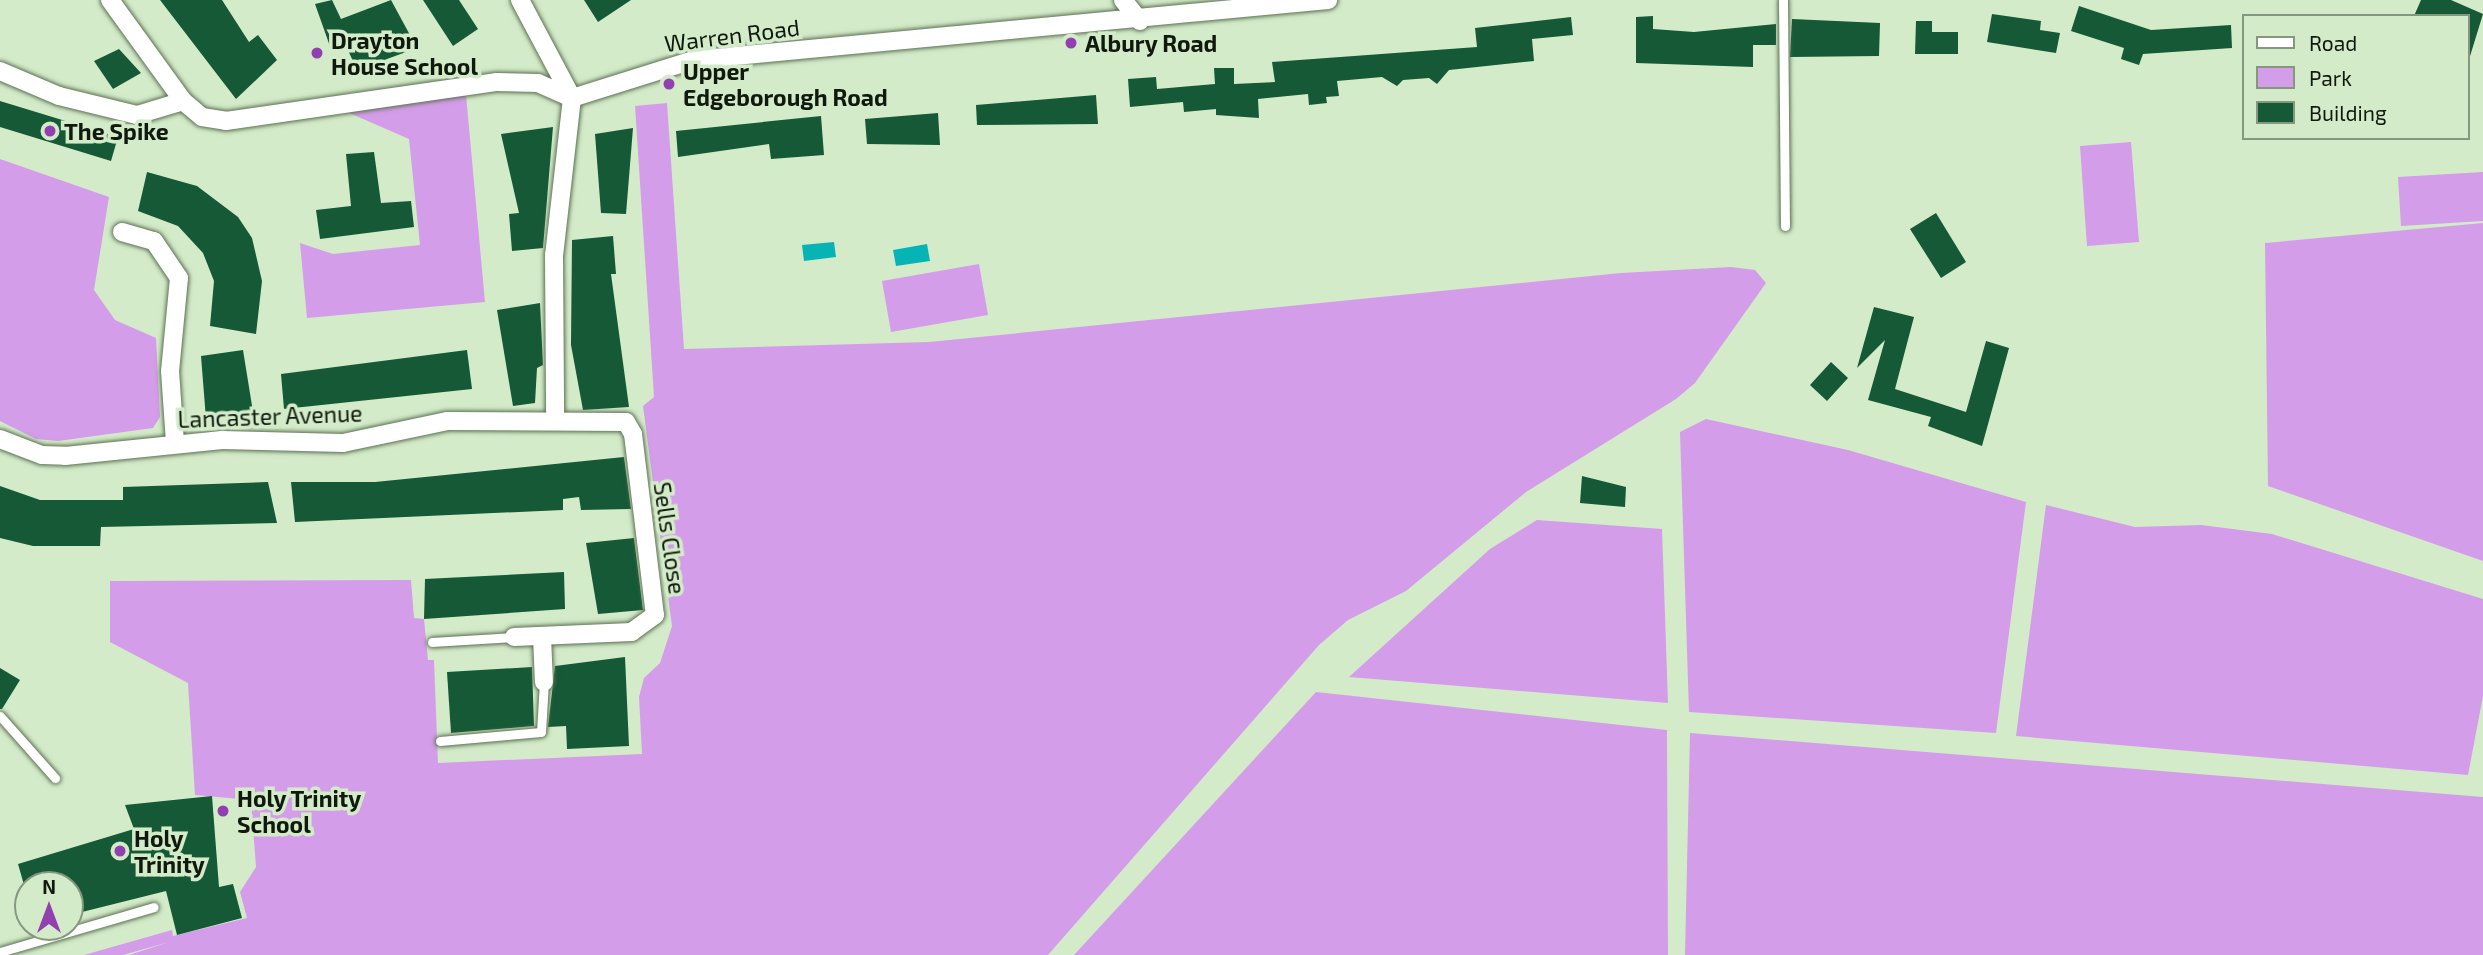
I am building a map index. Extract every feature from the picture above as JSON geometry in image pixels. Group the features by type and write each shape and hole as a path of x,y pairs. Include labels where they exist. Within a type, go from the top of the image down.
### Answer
{"street":[{"path":"110,0 183,101 212,121 255,120 424,89 538,83 572,98"},
{"path":"520,0 572,98 554,255 555,418"},
{"path":"1123,0 1140,21"},
{"name":"Warren Road","path":"572,98 693,60 1140,21 1316,1"},
{"path":"0,71 59,96 137,115 183,101"},
{"path":"122,232 154,241 179,278 170,372 175,443"},
{"name":"Lancaster Avenue","path":"0,439 42,455 65,456 175,443 322,444 447,421 555,418"},
{"name":"Sells Close","path":"514,638 632,632 655,615 632,427 618,419 555,418"},
{"path":"542,637 544,682"}],"lane":[{"path":"1783,0 1785,226"},
{"name":"Sells Close","path":"432,642 514,638"},
{"path":"440,741 541,732 544,682"},
{"path":"0,716 55,778"},
{"path":"0,952 153,907"}],"green space":[{"path":"465,84 485,302 307,318 300,243 333,254 420,245 409,139 331,105"},
{"path":"667,103 684,349 929,342 1621,273 1731,267 1755,270 1766,283 1695,383 1676,399 1526,492 1406,591 1348,620 1319,645 1048,955 129,955 169,942 123,955 84,955 172,930 173,936 247,918 240,892 256,867 251,800 195,795 188,683 110,642 110,581 411,580 414,618 424,619 428,660 434,660 438,763 642,754 639,697 644,678 660,663 672,626 643,406 654,397 635,106"},
{"path":"2131,142 2139,242 2087,246 2080,146"},
{"path":"0,159 109,197 94,290 115,320 156,338 160,417 153,428 58,441 36,439 0,421"},
{"path":"2483,172 2483,221 2401,226 2398,177"},
{"path":"2483,223 2483,561 2268,486 2265,243"},
{"path":"979,264 988,315 891,332 882,281"},
{"path":"1706,419 1848,450 2026,502 1996,733 1689,712 1680,432"},
{"path":"2046,505 2135,527 2201,525 2272,534 2483,599 2483,696 2468,775 2016,736"},
{"path":"1537,520 1662,529 1668,703 1349,677 1490,549"},
{"path":"1316,692 1667,730 1668,955 1074,955"},
{"path":"1690,733 2483,797 2483,955 1685,955"}],"water":[{"path":"834,242 836,257 804,261 802,245"},
{"path":"927,244 930,261 896,266 893,250"}],"building":[{"path":"160,0 222,0 249,42 258,35 277,60 236,99"},
{"path":"332,0 341,19 391,0 417,48 357,70 347,48 332,52 315,4"},
{"path":"423,0 459,0 478,29 453,46"},
{"path":"584,0 631,0 598,22"},
{"path":"2421,0 2451,0 2483,14 2469,60 2469,14 2415,14"},
{"path":"2079,6 2151,30 2231,25 2232,48 2143,54 2139,65 2121,59 2124,48 2071,31"},
{"path":"1992,14 2041,21 2040,30 2060,33 2056,53 1987,42"},
{"path":"1653,16 1653,29 1694,32 1776,24 1776,45 1753,45 1753,67 1636,63 1636,17"},
{"path":"1571,17 1573,35 1532,39 1534,61 1449,70 1437,84 1429,78 1403,80 1397,86 1382,77 1337,81 1339,96 1326,97 1327,103 1309,105 1308,94 1258,99 1259,118 1216,115 1216,109 1184,112 1183,102 1130,107 1128,79 1156,77 1157,89 1215,84 1214,68 1234,68 1234,84 1275,82 1272,62 1477,47 1475,28"},
{"path":"1792,19 1880,23 1879,56 1790,57"},
{"path":"1916,21 1932,21 1932,32 1958,32 1958,54 1915,54"},
{"path":"119,49 141,73 113,89 94,61"},
{"path":"1096,95 1098,124 977,125 976,105"},
{"path":"0,101 118,137 111,161 0,127"},
{"path":"938,113 940,145 867,144 865,119"},
{"path":"821,116 824,155 771,159 769,144 678,157 676,131"},
{"path":"553,127 543,248 512,251 509,214 519,213 501,134"},
{"path":"633,128 626,214 601,213 595,134"},
{"path":"374,152 381,203 411,201 414,227 320,239 316,210 351,206 346,154"},
{"path":"147,172 197,186 238,217 252,238 262,281 256,334 210,326 214,281 203,253 178,226 138,211"},
{"path":"1936,213 1966,262 1941,278 1910,229"},
{"path":"613,236 616,274 611,274 629,407 583,410 571,345 572,240"},
{"path":"540,303 543,365 537,368 535,403 513,406 497,310"},
{"path":"1874,307 1914,317 1895,389 1966,412 1986,341 2009,348 1982,446 1928,426 1931,417 1868,400 1885,340 1857,368"},
{"path":"243,350 253,412 206,419 201,356"},
{"path":"467,350 472,389 284,409 281,374"},
{"path":"1831,362 1848,378 1827,401 1810,385"},
{"path":"624,457 631,509 581,510 579,497 563,499 563,510 295,522 291,482 375,482"},
{"path":"1582,476 1626,487 1625,507 1580,503"},
{"path":"268,482 277,523 101,527 100,546 33,546 0,538 0,486 40,500 123,500 123,487"},
{"path":"634,538 643,610 598,614 586,543"},
{"path":"564,572 565,609 424,619 425,579"},
{"path":"625,657 629,746 567,749 566,726 548,727 555,666"},
{"path":"532,667 534,726 451,733 447,672"},
{"path":"0,668 20,680 2,709 0,709"},
{"name":"Holy Trinity","path":"212,796 219,887 233,884 242,918 177,935 166,891 84,912 84,871 20,871 18,864 134,829 125,805"}],"place":[{"name":"Albury Road","path":"1071,43"},
{"name":"Drayton House School","path":"317,53"},
{"name":"Upper Edgeborough Road","path":"669,84"},
{"name":"The Spike","path":"50,131"},
{"name":"Holy Trinity School","path":"223,811"},
{"name":"Holy Trinity","path":"120,851"}]}
